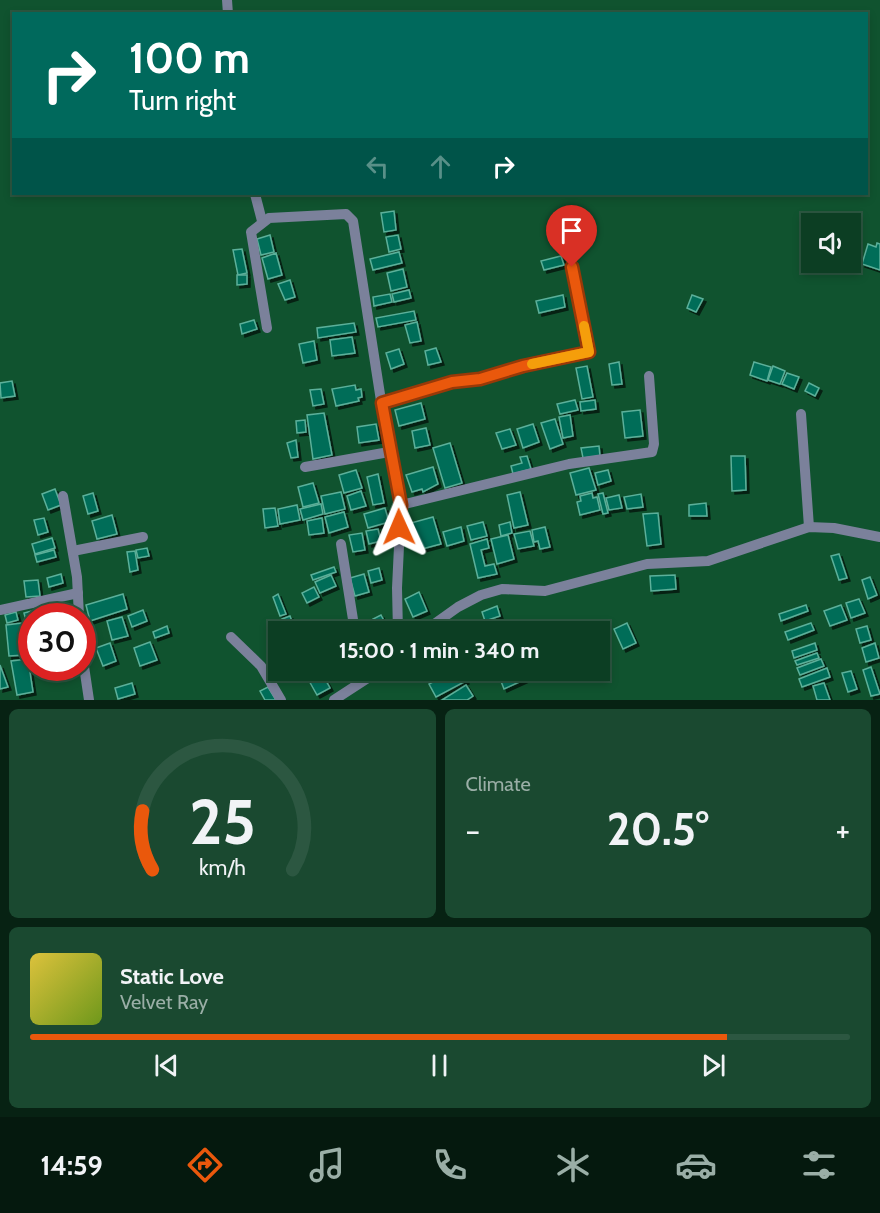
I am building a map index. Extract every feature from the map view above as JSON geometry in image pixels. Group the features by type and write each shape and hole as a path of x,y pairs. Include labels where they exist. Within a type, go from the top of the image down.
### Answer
{"street":[{"path":"255,195 262,221"},
{"path":"267,328 251,232 262,221 269,218 346,214 353,221 389,452 401,505 398,621"},
{"path":"382,403 452,382 480,379 523,366 589,352 572,267"},
{"path":"401,505 568,464 652,452 654,444 649,376"},
{"path":"801,414 809,527"},
{"path":"305,467 389,452"},
{"path":"63,495 79,603"},
{"path":"438,621 458,607 482,595 502,589 545,591 647,564 708,561 809,527 834,528 880,537"},
{"path":"73,551 143,537"},
{"path":"341,544 353,621"},
{"path":"0,610 78,593"},
{"path":"231,637 261,666 282,700"},
{"path":"86,681 88,700"},
{"path":"334,700 362,681"}],"building":[{"path":"394,211 396,230 384,232 381,213"},
{"path":"270,235 274,252 261,255 257,239"},
{"path":"398,235 401,249 389,252 386,237"},
{"path":"877,243 880,244 880,270 862,264 868,244 876,247"},
{"path":"242,249 247,273 238,275 233,250"},
{"path":"399,252 402,263 373,270 370,259"},
{"path":"276,253 282,275 268,279 262,258"},
{"path":"561,256 564,265 544,270 541,261"},
{"path":"403,269 407,287 391,291 387,273"},
{"path":"237,275 247,275 247,284 237,285"},
{"path":"290,280 295,297 285,300 278,284"},
{"path":"409,290 411,298 394,302 392,294"},
{"path":"390,294 392,302 374,306 373,297"},
{"path":"563,295 565,307 539,313 536,301"},
{"path":"692,295 703,299 696,312 687,308"},
{"path":"414,311 416,320 378,327 376,318"},
{"path":"254,320 257,329 242,334 240,324"},
{"path":"417,322 421,341 410,343 405,325"},
{"path":"354,323 356,332 318,338 317,328"},
{"path":"352,337 355,353 332,356 330,340"},
{"path":"314,341 317,360 303,363 299,344"},
{"path":"436,348 441,362 428,365 425,351"},
{"path":"399,349 404,364 391,369 386,353"},
{"path":"619,362 622,384 612,385 609,364"},
{"path":"754,362 771,367 767,381 750,375"},
{"path":"587,366 593,397 582,399 576,368"},
{"path":"773,366 785,371 780,384 768,380"},
{"path":"787,373 799,377 794,389 782,384"},
{"path":"12,381 15,396 1,398 0,383"},
{"path":"809,383 819,388 815,396 805,391"},
{"path":"355,385 356,390 361,389 362,397 358,398 359,401 336,406 332,389"},
{"path":"321,389 324,404 313,406 310,390"},
{"path":"575,400 578,410 560,414 557,404"},
{"path":"595,400 596,409 581,411 580,402"},
{"path":"421,403 425,419 399,426 395,410"},
{"path":"640,410 643,436 625,438 622,412"},
{"path":"324,413 332,455 313,459 307,415"},
{"path":"570,415 573,436 563,438 559,417"},
{"path":"555,419 563,444 550,449 541,423"},
{"path":"305,420 306,432 297,433 296,421"},
{"path":"376,424 379,440 359,443 357,427"},
{"path":"533,424 539,442 523,448 517,429"},
{"path":"426,428 430,445 415,448 412,431"},
{"path":"510,429 516,445 502,449 496,433"},
{"path":"296,440 298,457 291,458 287,443"},
{"path":"450,443 462,483 445,488 433,448"},
{"path":"599,446 600,456 583,458 581,448"},
{"path":"527,456 531,469 513,474 511,466 522,463 520,457"},
{"path":"731,456 745,456 746,490 732,491"},
{"path":"433,467 438,484 423,492 422,489 412,492 406,475"},
{"path":"589,468 596,490 576,495 570,473"},
{"path":"356,470 362,488 344,493 339,475"},
{"path":"608,470 611,481 598,485 595,473"},
{"path":"378,474 384,503 373,505 367,477"},
{"path":"313,483 319,503 303,507 298,487"},
{"path":"55,489 61,505 48,510 42,494"},
{"path":"361,491 366,506 351,510 347,496"},
{"path":"341,492 345,509 325,514 321,496"},
{"path":"520,492 528,525 514,528 507,495"},
{"path":"93,493 98,511 88,514 83,496"},
{"path":"592,493 593,498 597,497 600,510 580,515 577,502 581,501 580,496"},
{"path":"603,493 608,513 603,514 598,494"},
{"path":"641,494 643,507 627,509 624,497"},
{"path":"619,495 622,508 609,510 606,498"},
{"path":"706,503 707,516 689,516 689,505"},
{"path":"321,504 323,514 303,520 300,509"},
{"path":"297,505 300,520 280,524 278,509"},
{"path":"275,508 278,526 265,528 263,509"},
{"path":"385,508 389,522 368,528 364,514"},
{"path":"344,512 348,527 329,533 325,517"},
{"path":"658,513 661,544 647,546 643,514"},
{"path":"112,515 117,534 97,539 92,521"},
{"path":"433,517 441,544 418,550 411,523"},
{"path":"44,518 48,532 38,535 34,520"},
{"path":"322,518 324,533 309,535 307,521"},
{"path":"483,522 487,536 471,540 467,526"},
{"path":"510,522 512,533 501,536 499,525"},
{"path":"461,527 464,541 447,546 443,532"},
{"path":"545,527 550,547 540,549 538,541 534,542 532,530"},
{"path":"378,529 381,541 369,544 366,531"},
{"path":"530,531 534,546 518,549 514,534"},
{"path":"362,533 365,550 353,552 349,535"},
{"path":"508,535 514,559 497,564 491,539"},
{"path":"52,538 55,548 35,554 32,544"},
{"path":"487,539 489,548 481,550 485,566 494,564 497,574 478,578 470,544"},
{"path":"147,548 149,556 138,558 136,550"},
{"path":"54,550 56,557 37,562 35,555"},
{"path":"135,551 138,570 130,572 127,552"},
{"path":"839,554 847,578 839,580 831,556"},
{"path":"334,567 336,572 313,580 311,575"},
{"path":"379,568 382,580 371,583 368,571"},
{"path":"61,574 63,583 49,587 47,578"},
{"path":"364,574 369,592 355,596 350,578"},
{"path":"331,575 336,586 320,593 315,582"},
{"path":"675,575 676,589 651,591 650,576"},
{"path":"870,577 877,595 868,599 862,580"},
{"path":"38,580 40,596 26,597 24,581"},
{"path":"314,587 319,597 307,603 302,593"},
{"path":"419,592 427,611 413,617 405,599"},
{"path":"123,594 127,609 96,619 96,603 93,603"},
{"path":"278,594 286,614 280,616 273,597"},
{"path":"859,599 865,613 851,618 846,603"},
{"path":"806,605 808,611 781,621 779,614"},
{"path":"841,605 847,620 830,626 824,611"},
{"path":"497,606 500,616 485,621 482,612"},
{"path":"143,610 147,621 132,627 128,616"},
{"path":"16,612 18,620 7,623 5,615"},
{"path":"381,615 384,621 374,621 373,619"},
{"path":"290,616 292,621 283,621 282,619"},
{"path":"122,617 128,636 112,640 107,621"},
{"path":"627,623 636,643 623,649 614,629"},
{"path":"811,623 814,630 788,640 785,632"},
{"path":"18,624 18,655 9,656 6,625"},
{"path":"167,626 169,633 155,638 153,632"},
{"path":"867,626 871,640 860,643 856,629"},
{"path":"150,642 157,660 140,666 134,648"},
{"path":"110,643 116,661 103,666 96,648"},
{"path":"815,643 817,650 794,658 792,651"},
{"path":"875,643 879,658 866,662 862,648"},
{"path":"817,653 819,658 797,665 795,661"},
{"path":"821,659 824,666 800,675 797,668"},
{"path":"18,660 18,681 31,681 33,692 17,695 11,661"},
{"path":"0,665 8,687 0,689"},
{"path":"871,667 880,694 871,696 863,670"},
{"path":"827,668 830,677 802,687 799,679"},
{"path":"851,671 857,689 848,692 842,673"},
{"path":"309,681 326,681 330,688 317,695"},
{"path":"435,681 466,681 436,697 429,684"},
{"path":"501,681 521,681 504,689"},
{"path":"132,683 135,694 118,699 115,688"},
{"path":"824,683 830,700 817,700 813,686"},
{"path":"466,685 473,696 467,700 442,700"},
{"path":"268,687 276,700 265,700 260,691"}],"slow traffic":[{"path":"532,364 589,352 584,326"}],"route":[{"path":"399,527 401,505 389,452 382,403 452,382 480,379 523,366 589,352 572,267"}]}
